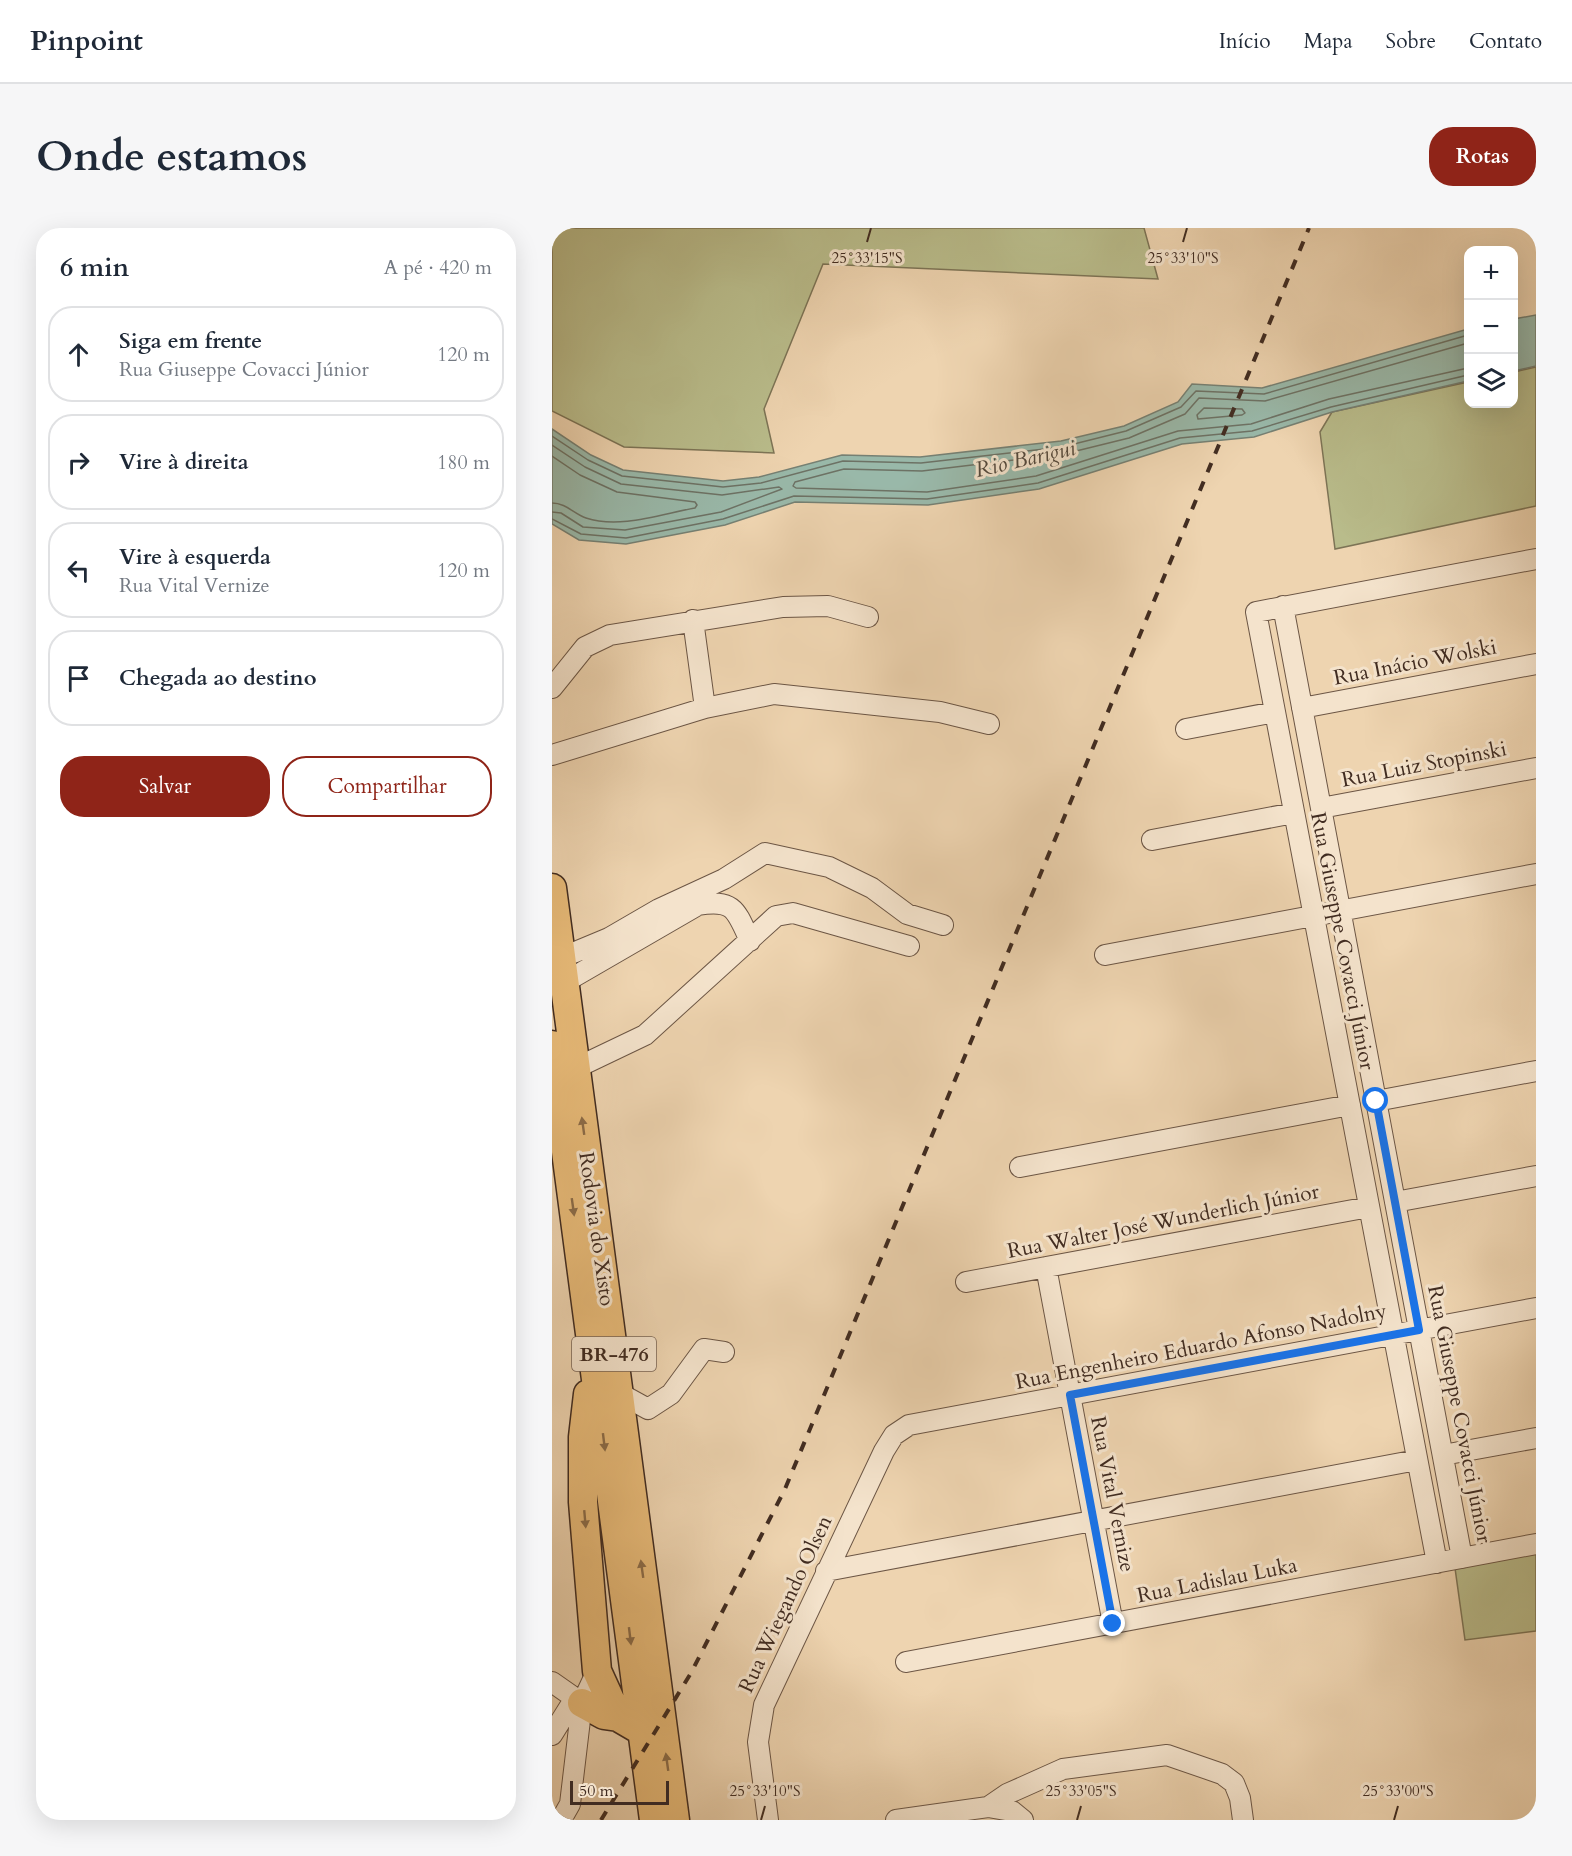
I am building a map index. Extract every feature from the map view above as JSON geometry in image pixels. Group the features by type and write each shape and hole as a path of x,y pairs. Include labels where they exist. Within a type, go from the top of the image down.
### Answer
{"highway":[{"name":"Rodovia do Xisto","path":"552,888 675,1820"},
{"name":"Rodovia do Xisto","path":"552,1045 654,1820"},
{"path":"593,1357 583,1437 583,1502 597,1671 618,1717"},
{"path":"578,1700 604,1715 618,1717 642,1731"}],"street":[{"path":"1283,606 1536,559"},
{"path":"552,688 585,647 610,635 783,606 828,606 868,617"},
{"name":"Rua Giuseppe Covacci Júnior","path":"1437,1563 1256,612 1283,606 1462,1558"},
{"path":"693,620 705,708"},
{"name":"Rua Inácio Wolski","path":"1302,708 1536,664"},
{"path":"552,755 705,708 774,694 940,712 989,724"},
{"path":"1186,729 1275,712"},
{"name":"Rua Luiz Stopinski","path":"1321,808 1536,768"},
{"path":"1152,840 1294,813"},
{"path":"563,970 609,938 659,909 724,879 765,853 829,867 872,888 907,914 943,925"},
{"path":"1105,955 1536,874"},
{"path":"563,970 698,905 720,901 740,918 750,941"},
{"path":"576,1068 645,1035 776,916 792,913 909,946"},
{"path":"1376,1101 1536,1071"},
{"path":"1020,1167 1350,1105"},
{"path":"1395,1202 1536,1176"},
{"name":"Rua Walter José Wunderlich Júnior","path":"966,1282 1369,1207"},
{"name":"Rua Vital Vernize","path":"1046,1267 1113,1624"},
{"name":"Rua Engenheiro Eduardo Afonso Nadolny","path":"909,1425 1536,1308"},
{"path":"619,1393 648,1409 671,1394 704,1349 724,1353"},
{"name":"Rua Wiegando Olsen","path":"768,1820 758,1742 760,1716 888,1443 894,1435 909,1425"},
{"path":"1443,1455 1536,1438"},
{"path":"826,1571 1417,1460"},
{"name":"Rua Ladislau Luka","path":"906,1662 1536,1544"},
{"path":"552,1735 597,1671"},
{"path":"552,1683 578,1700"},
{"path":"561,1820 570,1804 578,1700"},
{"path":"988,1807 1007,1794 1064,1769 1167,1755 1222,1774 1234,1783 1240,1798 1243,1820"},
{"path":"896,1820 988,1807 1012,1811 1023,1820"}],"green space":[{"path":"552,228 1144,228 1158,279 823,264 764,409 774,453 624,447 552,411"},
{"path":"1536,367 1536,506 1335,549 1320,432 1332,412 1464,383 1464,408 1518,408 1518,371"},
{"path":"1536,1553 1536,1631 1465,1640 1455,1568"}],"water":[{"path":"1536,315 1536,366 1518,370 1518,354 1518,318"},
{"name":"Rio Barigui","path":"1464,330 1464,382 1332,412 1254,437 1182,444 1039,489 928,505 795,502 725,525 626,544 579,540 552,524 552,429 591,455 623,470 723,481 759,477 842,455 920,457 1061,441 1124,426 1178,402 1192,384 1262,388"}],"railway":[{"path":"601,1820 691,1673 785,1489 1309,228"}],"route":[{"path":"1113,1624 1070,1395 1419,1330 1376,1101"}]}
